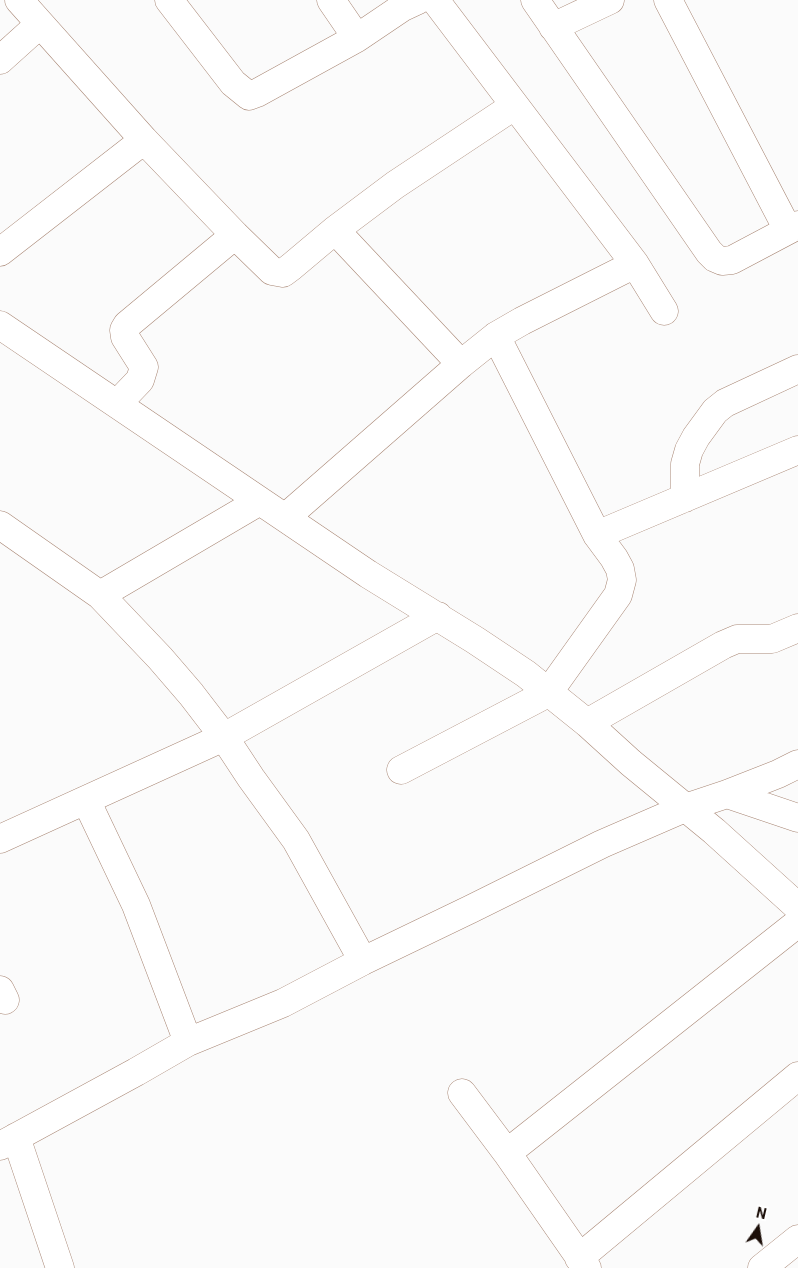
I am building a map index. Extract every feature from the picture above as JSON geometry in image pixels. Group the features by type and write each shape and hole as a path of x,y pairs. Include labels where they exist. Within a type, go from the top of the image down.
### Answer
{"street":[{"path":"19,0 144,140 234,235 272,271 282,273 291,267 335,230 395,186 514,106"},
{"path":"169,0 234,83 249,96 258,93 356,38 418,0"},
{"path":"331,0 356,38"},
{"path":"435,0 635,264 664,311"},
{"path":"535,0 709,252 715,258 732,260 793,228 668,0"},
{"path":"553,26 610,0"},
{"path":"0,60 40,24"},
{"path":"0,252 144,140"},
{"path":"335,230 460,364"},
{"path":"118,403 140,380 144,367 126,337 124,330 127,325 234,235"},
{"path":"286,517 460,364 496,336 635,264"},
{"path":"0,325 118,403 368,574 438,616 526,674 714,831 798,906"},
{"path":"401,770 548,693 618,595 622,580 620,569 597,535 496,336"},
{"path":"685,498 685,464 689,450 715,411 725,404 798,369"},
{"path":"597,535 798,450"},
{"path":"100,595 260,501"},
{"path":"0,525 100,595 191,694 224,737 296,840 362,961"},
{"path":"0,839 224,737 438,616"},
{"path":"587,723 737,638 772,639 798,628"},
{"path":"60,1268 8,1141 188,1042 284,1003 362,961 602,844 685,808 727,794 798,764"},
{"path":"727,794 798,818"},
{"path":"86,800 136,905 188,1042"},
{"path":"507,1153 798,924"},
{"path":"462,1093 507,1153 583,1263 798,1076"},
{"path":"762,1268 798,1239"}]}
